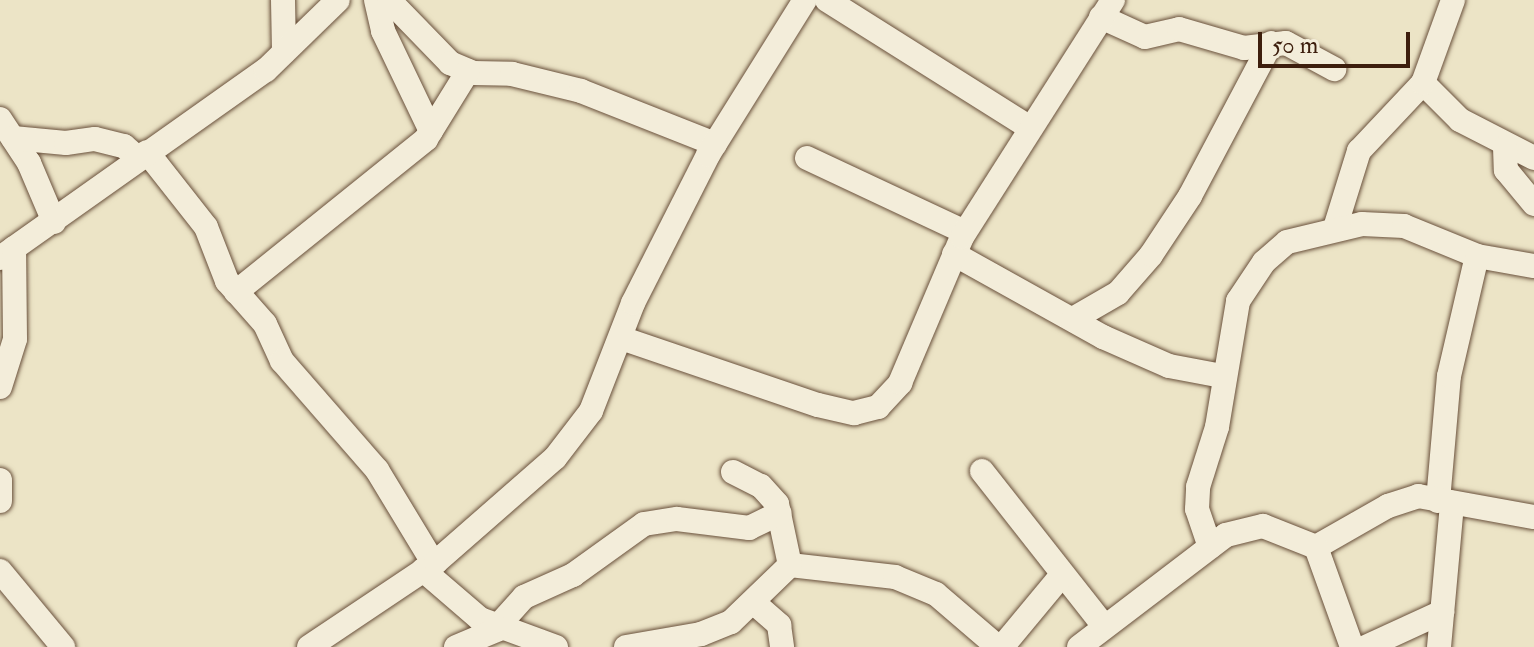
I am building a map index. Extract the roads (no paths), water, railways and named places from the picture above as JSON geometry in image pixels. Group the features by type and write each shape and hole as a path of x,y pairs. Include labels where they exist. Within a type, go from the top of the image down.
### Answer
{"street":[{"path":"283,0 284,52"},
{"path":"1,383 15,339 7,253 54,222 284,52 338,0"},
{"path":"376,0 383,31 431,131"},
{"path":"389,0 450,63 468,71 539,79 581,91 715,144"},
{"path":"309,647 429,567 555,458 591,411 633,303 715,144 805,0"},
{"path":"827,0 1030,128"},
{"path":"1335,228 1359,151 1423,83 1453,0"},
{"path":"621,338 818,405 854,413 878,407 900,383 965,232 1107,8 1145,37 1179,29 1244,48 1271,43 1302,49 1334,69"},
{"path":"1073,319 1118,293 1151,255 1190,196 1271,43"},
{"path":"236,292 392,169 431,131 468,71"},
{"path":"1423,83 1460,120 1505,147 1534,158"},
{"path":"4,126 104,140 143,155 206,227 218,265 236,292 265,324 282,361 377,470 429,567 498,628 540,645"},
{"path":"4,126 54,222"},
{"path":"1505,147 1506,170 1534,204"},
{"path":"807,158 965,232"},
{"path":"1210,547 1197,509 1198,487 1217,427 1222,376 1238,301 1264,262 1287,242 1335,228 1404,226 1477,256 1534,266"},
{"path":"954,254 1073,319 1169,366 1222,376"},
{"path":"1439,647 1449,376 1477,256"},
{"path":"982,471 1061,576 1104,626"},
{"path":"733,472 761,486 780,513 790,565"},
{"path":"0,480 0,501"},
{"path":"1316,547 1388,506 1418,496 1534,517"},
{"path":"456,647 498,628 524,597 573,575 644,524 677,519 749,528 780,513"},
{"path":"1079,647 1210,547 1242,528 1263,526 1316,547 1352,647"},
{"path":"790,565 895,577 936,594 1000,647 1061,576"},
{"path":"626,647 701,634 731,622 790,565"},
{"path":"0,571 63,647"},
{"path":"753,602 779,625 782,647"},
{"path":"1366,647 1442,612"}]}
